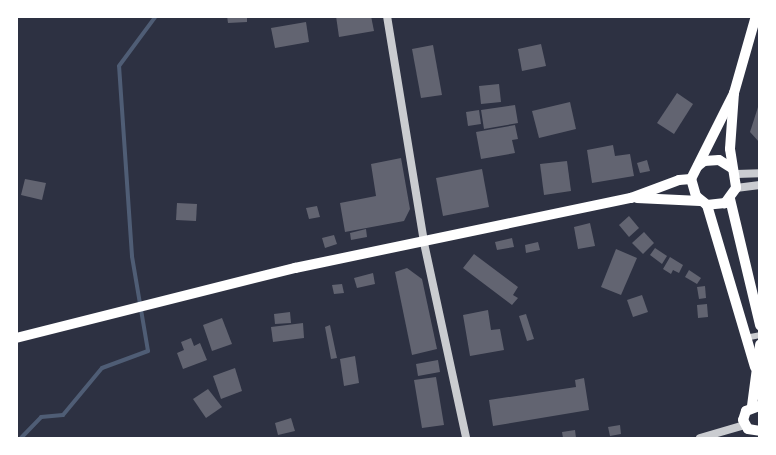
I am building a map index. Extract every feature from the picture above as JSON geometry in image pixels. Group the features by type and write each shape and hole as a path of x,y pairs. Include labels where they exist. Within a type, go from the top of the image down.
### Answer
{"main road":[{"path":"631,198 719,205 730,199 736,188 730,132 734,93 756,16"},
{"path":"734,93 691,179 693,191 704,203 735,296 755,367"},
{"path":"698,166 704,161 719,160 734,171"},
{"path":"16,338 295,268 424,243 631,198 679,180 691,179"},
{"path":"730,199 759,326"},
{"path":"735,296 752,293"},
{"path":"759,345 755,367 756,406 743,415 745,425 753,431 759,431"}],"street":[{"path":"387,16 424,243 466,438"},
{"path":"734,171 759,172"},
{"path":"736,188 759,185"},
{"path":"745,338 759,335"},
{"path":"700,438 745,425"}],"building":[{"path":"227,16 247,16 247,22 228,23"},
{"path":"336,16 371,16 374,31 339,37"},
{"path":"306,22 309,42 275,48 271,28"},
{"path":"541,44 546,66 522,71 518,49"},
{"path":"433,45 442,95 421,98 412,49"},
{"path":"499,84 501,102 481,104 479,86"},
{"path":"677,93 693,104 674,134 657,123"},
{"path":"570,102 576,129 539,138 532,111"},
{"path":"760,104 760,143 750,132"},
{"path":"515,105 518,123 484,129 481,110"},
{"path":"479,110 481,124 468,126 466,112"},
{"path":"515,125 518,139 512,140 515,153 481,159 476,132"},
{"path":"613,145 615,156 630,154 634,176 592,183 587,150"},
{"path":"401,158 410,209 404,221 345,232 340,203 376,196 371,164"},
{"path":"647,160 650,171 640,173 637,163"},
{"path":"567,161 571,191 544,195 540,164"},
{"path":"482,169 489,207 443,216 436,178"},
{"path":"25,179 46,183 42,200 21,195"},
{"path":"177,203 197,204 196,221 176,220"},
{"path":"317,206 320,217 309,219 306,208"},
{"path":"629,216 639,228 629,237 619,225"},
{"path":"590,223 595,246 578,249 574,227"},
{"path":"366,229 367,237 351,240 350,233"},
{"path":"644,232 654,243 643,254 632,243"},
{"path":"334,235 337,244 325,248 322,238"},
{"path":"512,238 514,247 497,250 495,242"},
{"path":"538,242 540,250 526,253 525,245"},
{"path":"655,248 667,256 662,264 650,255"},
{"path":"616,249 637,258 621,295 601,287"},
{"path":"474,254 518,287 513,295 518,298 512,305 463,268"},
{"path":"670,257 683,265 679,273 673,270 671,274 663,269"},
{"path":"407,268 422,279 437,349 412,355 395,272"},
{"path":"689,270 701,278 697,284 685,277"},
{"path":"373,273 375,284 357,288 354,278"},
{"path":"342,284 344,293 334,294 332,285"},
{"path":"705,286 706,298 699,299 697,287"},
{"path":"642,295 648,312 633,317 627,300"},
{"path":"707,304 708,317 698,318 697,305"},
{"path":"488,310 491,330 500,329 504,350 470,356 463,315"},
{"path":"290,312 291,323 275,324 274,314"},
{"path":"526,314 534,339 527,341 519,316"},
{"path":"222,318 232,344 212,351 203,325"},
{"path":"303,323 304,338 273,342 271,327"},
{"path":"330,325 337,358 331,359 325,327"},
{"path":"191,338 194,346 200,343 207,360 183,369 177,353 184,350 181,342"},
{"path":"355,356 359,383 344,386 340,359"},
{"path":"438,360 440,372 418,376 416,364"},
{"path":"235,368 242,391 221,399 213,376"},
{"path":"436,377 444,425 422,428 414,380"},
{"path":"584,378 589,410 493,426 489,400 576,387 575,380"},
{"path":"208,389 222,407 206,418 193,399"},
{"path":"291,418 295,431 278,435 275,423"},
{"path":"620,425 621,434 610,436 608,427"},
{"path":"575,430 576,438 563,438 562,432"}],"waterway":[{"path":"21,438 41,417 63,415 102,368 148,351 132,256 119,66 156,16"}]}
